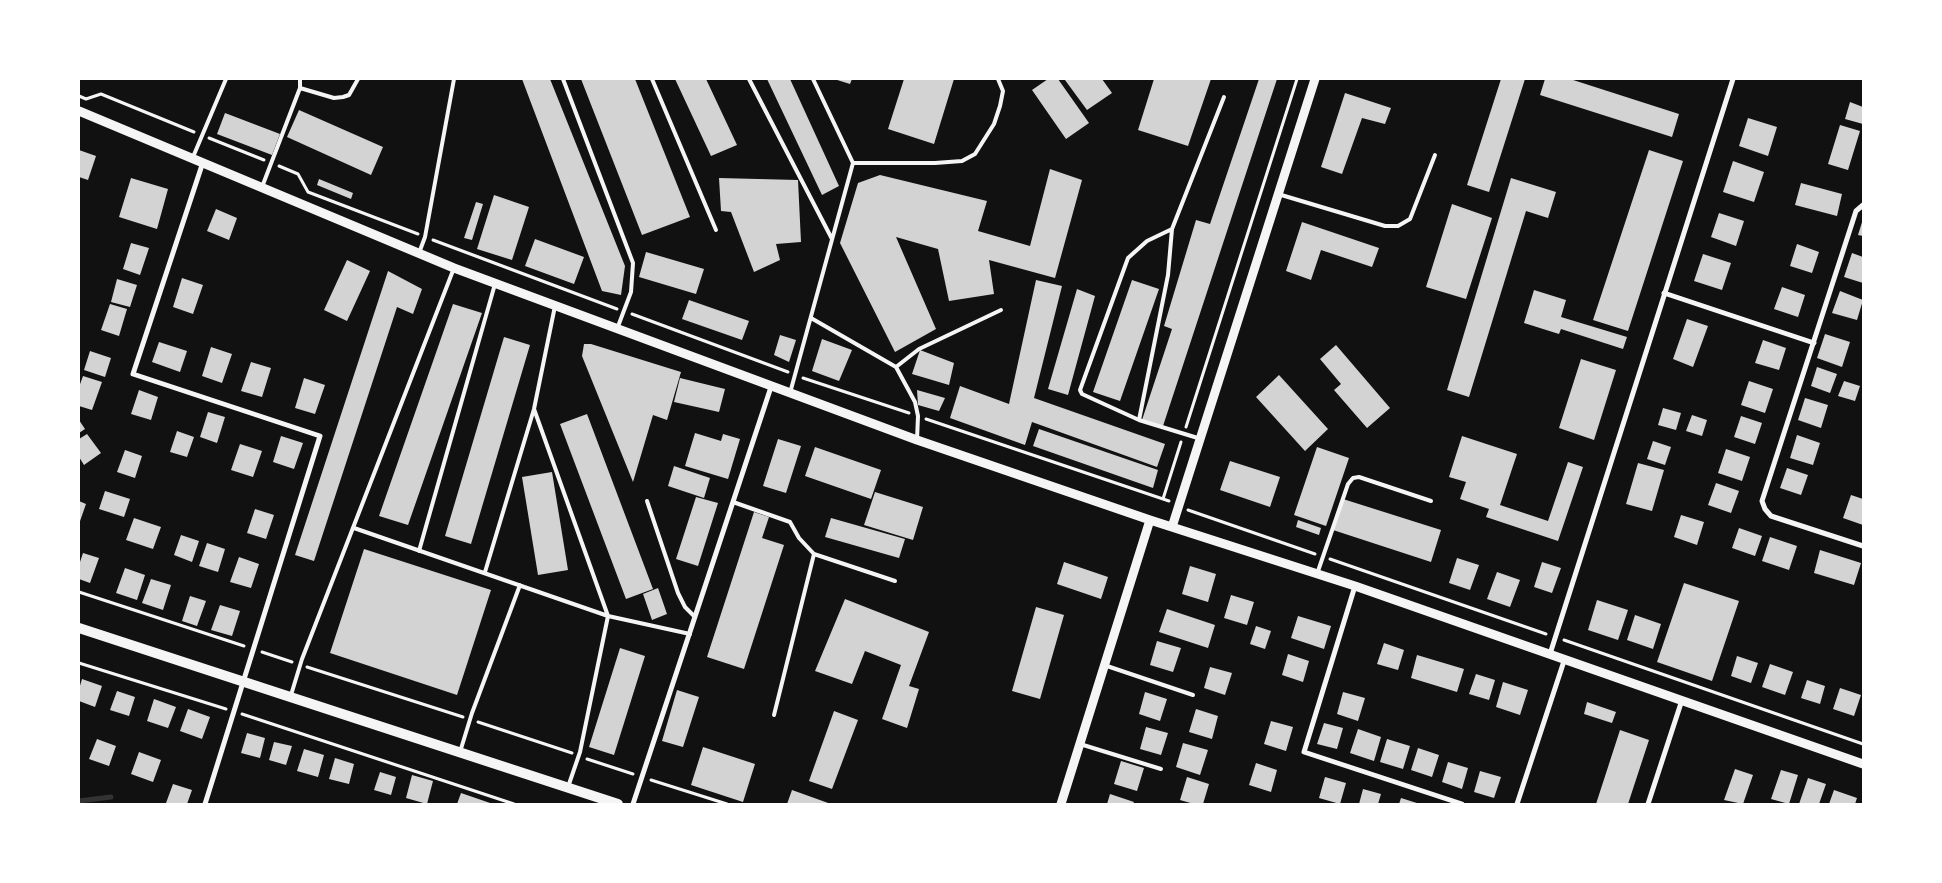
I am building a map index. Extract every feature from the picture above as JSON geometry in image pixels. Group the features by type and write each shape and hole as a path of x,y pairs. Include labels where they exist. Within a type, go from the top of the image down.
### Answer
{"main road":[{"path":"79,628 618,804"}],"street":[{"path":"1172,528 1315,79"},
{"path":"1550,654 1734,79"},
{"path":"79,112 454,268 771,387 917,440 1172,528 1355,586 1565,658 1863,764"},
{"path":"203,162 133,374 320,436 205,804"},
{"path":"1863,205 1856,212 1762,501 1765,509 1771,516 1863,546"},
{"path":"1664,293 1814,343"},
{"path":"633,804 771,387"},
{"path":"1060,804 1150,520"},
{"path":"1355,586 1304,752 1462,804"},
{"path":"1518,804 1565,658"},
{"path":"1648,804 1682,700"}],"lane":[{"path":"193,158 226,79"},
{"path":"262,188 300,88 300,79"},
{"path":"300,88 334,98 343,97 349,95 358,79"},
{"path":"419,254 425,237 454,79"},
{"path":"563,79 633,263 631,292 617,329"},
{"path":"652,79 716,230"},
{"path":"749,79 832,239"},
{"path":"790,393 853,163 813,79"},
{"path":"853,163 935,163 962,161 975,154 994,124 1000,106 1003,91 998,79"},
{"path":"1140,420 1168,275 1172,229 1224,97"},
{"path":"1278,194 1384,226 1398,226 1410,219 1435,155"},
{"path":"1172,229 1147,241 1128,258 1080,390 1082,394 1140,420 1201,439"},
{"path":"290,697 300,665 454,268"},
{"path":"418,551 495,284"},
{"path":"485,572 534,410 555,306"},
{"path":"896,367 919,349 1001,310"},
{"path":"811,318 896,367 915,402 918,416 917,440"},
{"path":"534,410 608,616 579,756 568,787"},
{"path":"1317,574 1348,484 1353,478 1359,477 1431,501"},
{"path":"647,501 678,593 685,607 695,617"},
{"path":"733,502 790,522 799,538 814,554 895,581"},
{"path":"354,528 608,616 690,634"},
{"path":"774,715 814,554"},
{"path":"460,752 520,585"},
{"path":"1104,665 1193,695"},
{"path":"1080,744 1161,769"}],"path":[{"path":"1163,498 1297,79"},
{"path":"79,96 86,99 101,94 298,174 308,192 796,375 1163,498 1179,506 1863,744"},
{"path":"79,592 727,804"},
{"path":"79,663 514,804"}],"building":[{"path":"522,79 550,79 625,266 621,295 602,291"},
{"path":"581,79 635,79 690,217 642,235"},
{"path":"675,79 706,79 737,145 711,156"},
{"path":"767,79 790,79 839,186 822,195"},
{"path":"834,79 852,79 850,84"},
{"path":"904,79 954,79 934,144 888,129"},
{"path":"1048,79 1058,79 1089,123 1066,139 1032,90"},
{"path":"1102,79 1112,93 1087,110 1065,80"},
{"path":"1154,79 1211,79 1188,146 1138,130"},
{"path":"1259,79 1277,79 1163,426 1142,420 1172,329 1164,326 1196,220 1210,224"},
{"path":"1501,79 1525,79 1489,192 1467,185"},
{"path":"1545,79 1570,79 1679,114 1672,137 1540,95"},
{"path":"1345,93 1391,108 1385,124 1362,118 1342,174 1321,167"},
{"path":"1850,102 1863,107 1863,124 1845,119"},
{"path":"299,110 383,147 371,175 287,137"},
{"path":"225,113 280,134 272,155 217,134"},
{"path":"1748,118 1777,127 1768,156 1739,146"},
{"path":"1840,125 1860,131 1848,170 1828,164"},
{"path":"79,150 96,156 88,180 79,177"},
{"path":"1649,150 1683,161 1628,331 1593,320"},
{"path":"1733,161 1764,172 1754,202 1723,192"},
{"path":"1050,169 1082,180 1055,278 989,260 994,294 949,301 938,249 896,237 936,329 895,352 840,243 858,183 880,175 987,201 978,231 1030,246"},
{"path":"131,178 168,189 157,229 119,217"},
{"path":"719,178 798,180 801,242 776,244 780,260 754,272 731,212 721,211"},
{"path":"1511,178 1556,192 1548,218 1526,211 1469,397 1447,390"},
{"path":"319,179 353,193 351,199 317,185"},
{"path":"1801,183 1842,194 1837,216 1795,205"},
{"path":"494,195 529,207 512,260 477,249"},
{"path":"476,202 483,204 472,240 464,238"},
{"path":"1452,204 1492,218 1466,299 1426,287"},
{"path":"216,209 237,218 229,240 207,231"},
{"path":"1719,213 1744,221 1736,246 1711,237"},
{"path":"1863,219 1863,236 1858,235"},
{"path":"1302,222 1379,248 1372,267 1321,250 1311,280 1286,271"},
{"path":"535,239 584,257 574,284 525,266"},
{"path":"131,243 149,248 140,275 123,269"},
{"path":"1797,244 1819,252 1812,273 1790,266"},
{"path":"646,252 704,269 696,294 639,277"},
{"path":"1852,253 1863,257 1863,283 1844,277"},
{"path":"1703,254 1731,263 1722,290 1694,281"},
{"path":"347,260 370,271 347,321 324,310"},
{"path":"388,271 422,289 413,314 397,307 314,561 295,555"},
{"path":"182,278 203,285 193,314 173,307"},
{"path":"117,279 137,285 130,307 111,302"},
{"path":"1036,280 1062,286 1034,398 1165,444 1157,467 1032,422 1025,445 950,418 960,386 1009,404"},
{"path":"1132,280 1159,289 1120,401 1093,392"},
{"path":"1782,287 1805,295 1798,317 1774,309"},
{"path":"1077,289 1095,296 1068,395 1048,389"},
{"path":"1534,290 1566,300 1561,317 1627,337 1623,349 1561,329 1559,334 1524,323"},
{"path":"1840,291 1863,300 1857,320 1832,313"},
{"path":"689,300 749,321 742,340 682,319"},
{"path":"110,304 127,309 119,336 101,330"},
{"path":"453,304 482,313 408,525 379,516"},
{"path":"1687,319 1708,326 1693,367 1673,359"},
{"path":"1825,334 1850,342 1842,367 1817,358"},
{"path":"780,335 796,340 789,362 774,355"},
{"path":"504,337 530,345 471,544 445,536"},
{"path":"822,339 852,350 839,381 812,371"},
{"path":"1763,340 1786,348 1779,370 1755,363"},
{"path":"159,342 187,351 180,372 152,362"},
{"path":"584,344 591,344 681,372 667,420 653,415 633,482 582,356"},
{"path":"1336,345 1390,408 1367,428 1334,390 1341,384 1320,359"},
{"path":"211,347 232,354 222,383 202,376"},
{"path":"920,350 954,363 949,385 912,374"},
{"path":"90,351 111,358 105,377 84,370"},
{"path":"1581,359 1616,370 1594,440 1559,428"},
{"path":"251,362 271,368 262,397 241,391"},
{"path":"1817,367 1837,374 1830,393 1811,386"},
{"path":"1279,375 1328,429 1305,451 1256,397"},
{"path":"83,376 102,382 92,410 79,406 79,387"},
{"path":"304,378 325,385 315,414 295,408"},
{"path":"680,378 725,389 719,412 674,402"},
{"path":"1749,381 1773,389 1765,413 1741,405"},
{"path":"1844,381 1860,386 1855,401 1838,396"},
{"path":"139,390 158,397 151,420 131,414"},
{"path":"917,390 945,398 939,411 918,405"},
{"path":"1805,398 1828,405 1821,428 1798,420"},
{"path":"1663,408 1681,413 1676,430 1658,425"},
{"path":"208,412 225,417 217,443 200,437"},
{"path":"587,414 653,589 626,599 560,424"},
{"path":"1692,415 1707,420 1702,436 1686,431"},
{"path":"1741,416 1762,423 1755,444 1734,437"},
{"path":"79,420 85,429 79,433"},
{"path":"1039,429 1158,470 1153,488 1033,446"},
{"path":"177,431 194,437 187,457 170,452"},
{"path":"695,433 721,441 723,434 740,439 728,479 685,466"},
{"path":"87,434 101,453 84,465 79,457 79,439"},
{"path":"1797,435 1820,443 1813,465 1790,458"},
{"path":"281,436 303,443 294,469 273,462"},
{"path":"1462,436 1517,454 1500,505 1548,521 1568,462 1583,467 1558,541 1486,517 1489,509 1460,499 1466,482 1449,477"},
{"path":"778,439 801,446 786,493 763,486"},
{"path":"1653,441 1671,447 1665,465 1647,459"},
{"path":"240,444 262,451 253,477 231,470"},
{"path":"815,447 881,470 871,499 805,476"},
{"path":"1317,447 1349,458 1326,526 1294,515"},
{"path":"1726,449 1750,457 1742,481 1718,473"},
{"path":"125,450 142,456 135,478 117,472"},
{"path":"1230,461 1280,477 1270,507 1220,490"},
{"path":"1638,463 1664,470 1652,511 1626,504"},
{"path":"674,466 710,478 704,498 668,486"},
{"path":"1787,468 1808,475 1801,495 1780,488"},
{"path":"552,472 568,570 538,575 522,477"},
{"path":"1716,483 1739,491 1731,513 1708,505"},
{"path":"105,491 130,499 124,517 99,509"},
{"path":"875,492 923,507 913,540 864,525"},
{"path":"1851,495 1863,499 1863,525 1843,518"},
{"path":"696,497 718,503 698,566 676,559"},
{"path":"1343,499 1441,530 1431,562 1333,530"},
{"path":"79,501 86,504 79,524"},
{"path":"255,509 274,515 266,539 247,533"},
{"path":"754,512 769,517 762,538 784,545 744,669 707,657"},
{"path":"1681,515 1704,522 1697,545 1674,537"},
{"path":"134,518 161,527 153,549 126,540"},
{"path":"831,518 905,539 899,558 825,537"},
{"path":"1298,520 1321,528 1319,535 1296,527"},
{"path":"1739,528 1762,536 1755,556 1732,548"},
{"path":"181,535 199,541 192,562 174,555"},
{"path":"1770,537 1797,546 1789,570 1762,561"},
{"path":"207,543 225,549 218,572 199,566"},
{"path":"364,549 491,590 457,695 330,653"},
{"path":"1820,550 1861,563 1854,585 1814,573"},
{"path":"83,553 99,558 90,583 79,579 79,565"},
{"path":"239,557 259,564 251,588 230,582"},
{"path":"1457,558 1479,565 1470,590 1449,583"},
{"path":"1064,562 1108,577 1101,599 1057,584"},
{"path":"1542,562 1561,568 1552,593 1534,587"},
{"path":"1190,566 1216,574 1208,602 1182,594"},
{"path":"125,568 145,575 137,600 116,593"},
{"path":"1497,572 1520,580 1510,607 1487,599"},
{"path":"151,579 171,585 163,610 142,603"},
{"path":"1684,583 1739,601 1712,681 1657,662"},
{"path":"658,588 667,614 652,620 643,594"},
{"path":"1231,595 1254,602 1247,625 1224,618"},
{"path":"190,596 206,601 197,626 182,621"},
{"path":"845,599 929,632 909,686 919,689 907,728 882,719 901,665 865,651 852,684 815,671"},
{"path":"1597,600 1628,610 1618,640 1588,630"},
{"path":"220,605 240,611 232,636 211,630"},
{"path":"1036,607 1064,615 1040,699 1012,691"},
{"path":"1167,609 1215,625 1208,648 1159,632"},
{"path":"1635,615 1661,624 1653,649 1627,640"},
{"path":"1298,616 1331,626 1324,649 1291,638"},
{"path":"1256,626 1271,631 1265,649 1250,644"},
{"path":"1157,641 1181,648 1173,672 1150,665"},
{"path":"1384,643 1404,650 1398,670 1377,664"},
{"path":"620,648 645,656 614,755 589,747"},
{"path":"1288,654 1309,661 1303,682 1282,675"},
{"path":"1417,655 1464,669 1457,692 1411,678"},
{"path":"1737,656 1758,663 1751,683 1731,676"},
{"path":"1770,664 1793,672 1785,695 1762,687"},
{"path":"1210,667 1232,673 1225,695 1204,688"},
{"path":"1476,674 1495,680 1489,700 1469,694"},
{"path":"82,679 102,686 95,707 79,701 79,689"},
{"path":"1807,680 1825,686 1820,704 1801,698"},
{"path":"1503,682 1528,690 1520,715 1496,707"},
{"path":"1840,688 1861,695 1854,716 1833,709"},
{"path":"677,690 699,697 683,747 662,741"},
{"path":"117,691 135,697 129,716 110,710"},
{"path":"1145,692 1167,699 1160,721 1139,714"},
{"path":"1343,692 1365,698 1358,721 1337,714"},
{"path":"154,699 176,707 168,728 147,721"},
{"path":"1587,702 1616,712 1612,723 1584,714"},
{"path":"188,709 210,717 202,739 180,731"},
{"path":"1196,709 1218,716 1212,739 1189,732"},
{"path":"834,711 858,720 832,789 809,781"},
{"path":"1271,721 1293,727 1286,751 1264,744"},
{"path":"1324,723 1343,728 1337,749 1317,744"},
{"path":"1146,727 1168,733 1161,755 1140,749"},
{"path":"1358,729 1381,737 1374,761 1350,753"},
{"path":"1620,730 1649,740 1628,804 1596,804"},
{"path":"247,733 265,738 260,758 241,753"},
{"path":"97,739 116,746 109,766 89,759"},
{"path":"1387,739 1410,746 1403,769 1380,762"},
{"path":"274,742 292,746 286,765 269,760"},
{"path":"1183,743 1208,750 1200,775 1176,767"},
{"path":"703,747 755,764 743,802 691,785"},
{"path":"1418,748 1439,755 1432,777 1411,770"},
{"path":"304,749 324,755 318,777 297,771"},
{"path":"139,752 161,760 153,782 131,774"},
{"path":"335,758 354,764 349,784 329,779"},
{"path":"1121,761 1144,768 1137,791 1114,784"},
{"path":"1448,762 1468,768 1462,789 1442,782"},
{"path":"1256,763 1277,770 1271,792 1249,785"},
{"path":"1735,769 1753,775 1743,804 1724,800"},
{"path":"1781,770 1798,775 1789,804 1771,799"},
{"path":"1480,771 1501,777 1494,798 1474,792"},
{"path":"380,772 396,777 391,795 374,790"},
{"path":"412,775 433,781 427,804 406,798"},
{"path":"1187,777 1209,784 1203,804 1194,804 1180,800"},
{"path":"1325,777 1346,783 1340,804 1319,798"},
{"path":"1808,778 1826,784 1819,804 1799,804"},
{"path":"173,784 192,790 187,804 166,803"},
{"path":"1363,789 1381,794 1378,804 1359,804"},
{"path":"792,790 831,804 787,804"},
{"path":"1834,790 1857,798 1855,804 1829,804"},
{"path":"461,793 493,804 457,804"},
{"path":"1110,794 1134,802 1133,804 1107,804"},
{"path":"1401,798 1420,804 1399,804"}],"waterway":[{"path":"79,801 111,797"}]}
